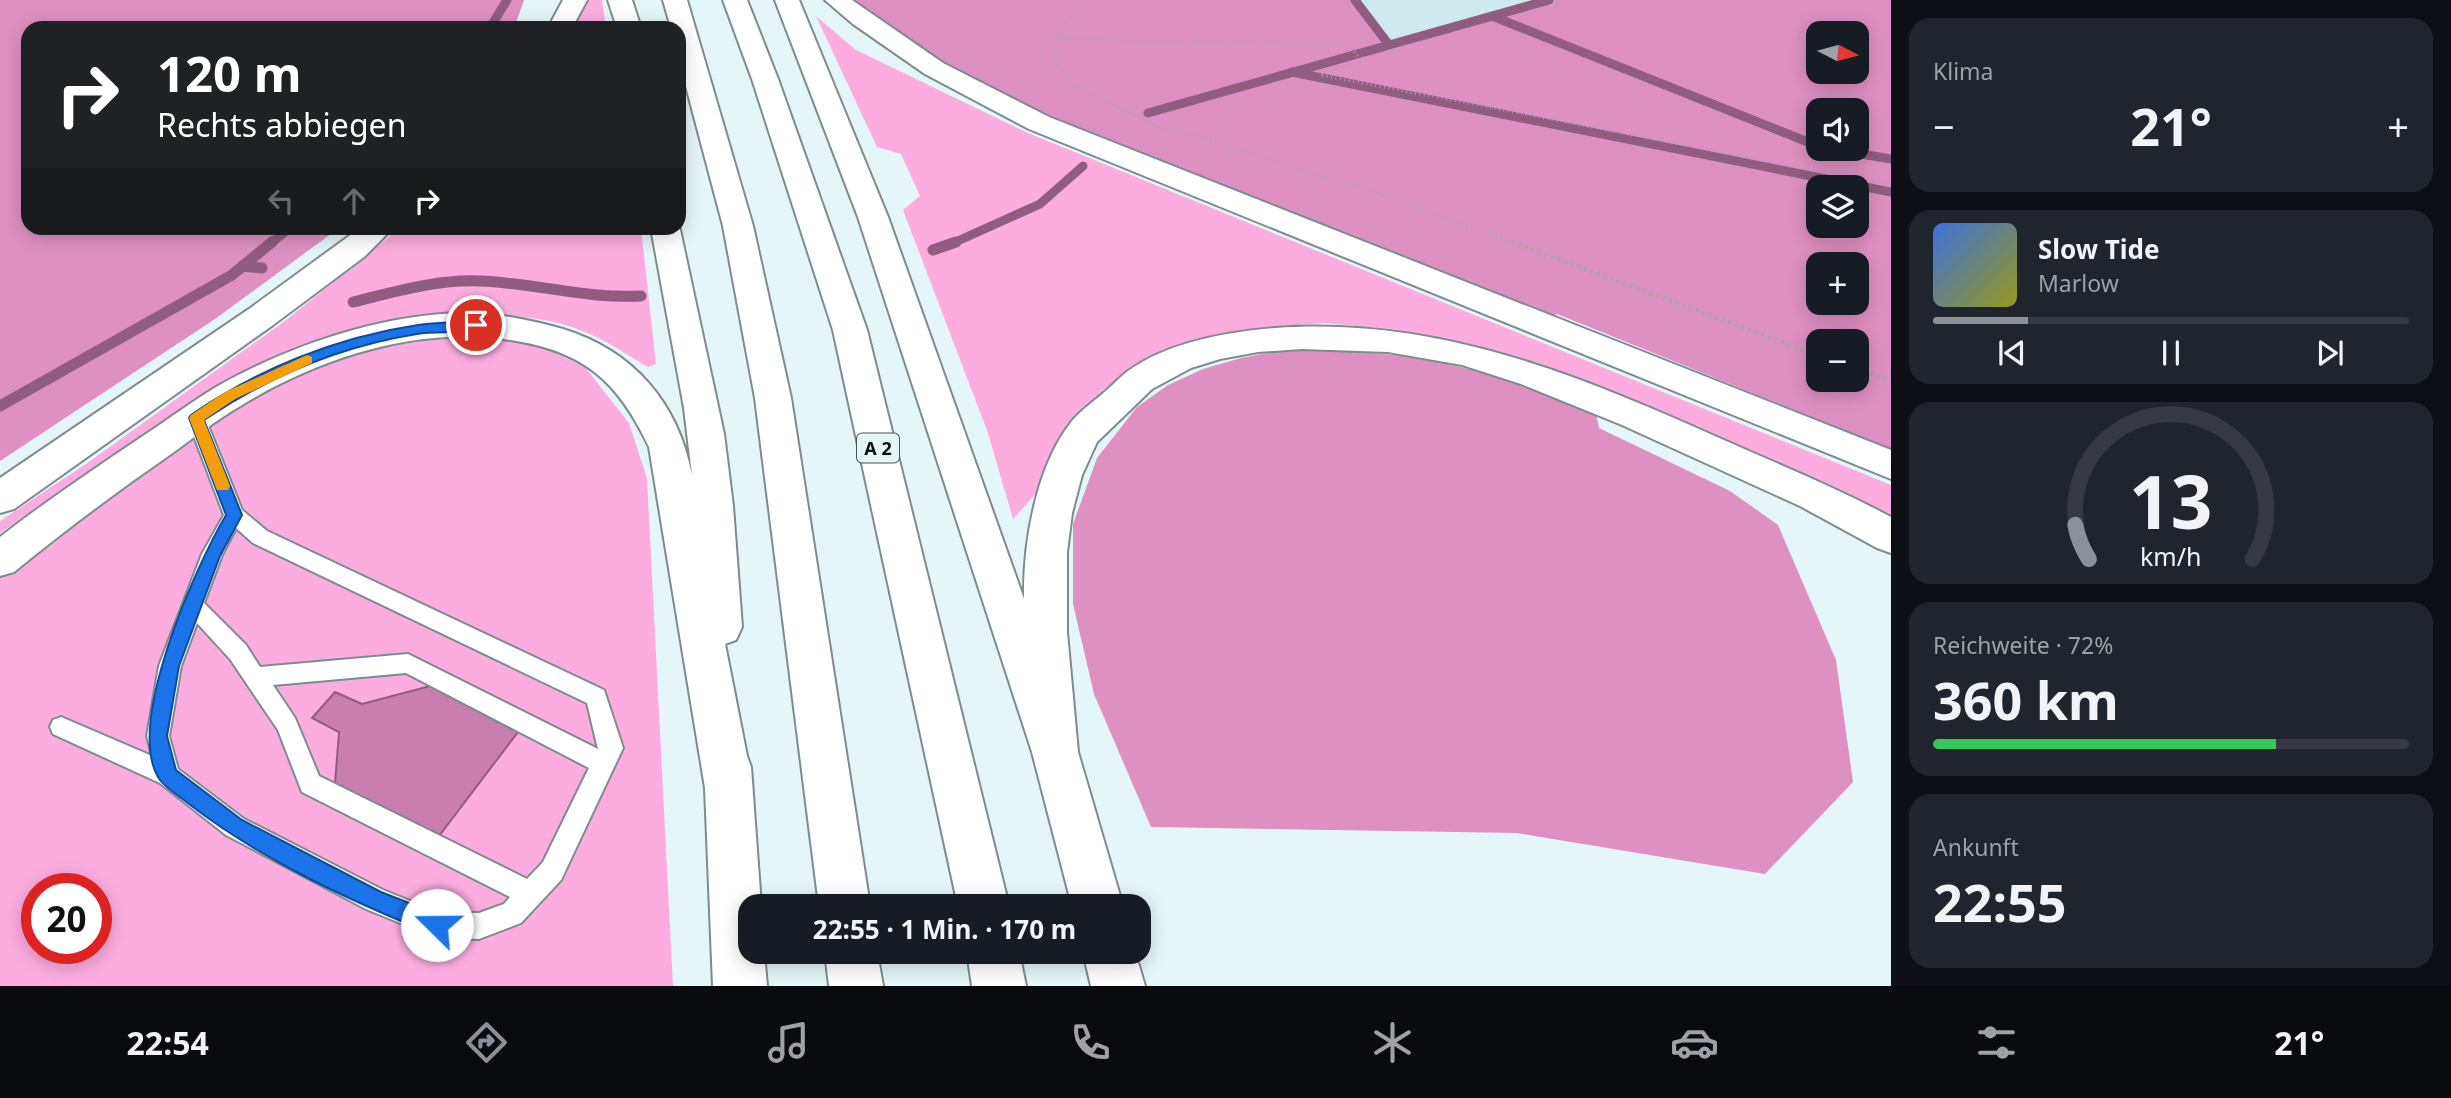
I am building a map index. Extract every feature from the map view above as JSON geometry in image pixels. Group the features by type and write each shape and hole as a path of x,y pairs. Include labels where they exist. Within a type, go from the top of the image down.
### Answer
{"highway":[{"path":"564,21 575,0"},
{"path":"620,0 627,21"},
{"path":"674,0 680,21"},
{"name":"A 2","path":"735,0 765,79 850,330 981,894"},
{"path":"786,0 873,216 1055,752 1094,894"},
{"path":"837,0 890,41 979,96 1039,123 1891,465"},
{"path":"686,42 738,226 773,398 843,894"},
{"path":"0,498 261,317 370,235"},
{"path":"667,235 672,272 706,433 716,531 740,986"},
{"path":"0,560 113,475 196,418 230,396 288,367 347,345 418,329 460,324 530,332 564,342 607,361 626,376 653,414 668,447 730,793"},
{"path":"1055,752 1043,574 1057,488 1082,436 1114,404 1145,376 1194,354 1252,341 1324,337 1394,343 1462,354 1528,374 1606,404 1809,494 1891,537"},
{"path":"853,964 856,986"},
{"path":"995,964 999,986"},
{"path":"1112,964 1118,986"}],"lane":[{"path":"61,727 168,775 235,827 375,900 437,925 479,926 512,914 552,870 611,748 596,696 260,537 234,515 196,418"},
{"path":"168,775 158,736 170,666 212,554 234,515"},
{"path":"192,605 238,652 287,725 310,784 530,894"},
{"path":"255,677 408,663 604,764"}],"path":[{"path":"1080,0 1054,43 1056,64 1072,85 1159,127 1209,139 1380,194 1806,351"},
{"path":"1057,37 1124,43 1250,40 1347,43 1362,61 1320,75 1891,184"},
{"path":"1869,373 1891,381"}],"shaded area":[{"path":"0,0 524,0 516,21 21,21 21,235 329,235 215,319 0,461"},
{"path":"588,0 602,0 605,21 578,21"},
{"path":"850,0 1351,0 1389,50 1555,0 1891,0 1891,449 1557,314 1552,317 1083,132 985,88 905,42"},
{"path":"1351,0 1555,0 1389,50"},
{"path":"816,16 856,50 1028,133 1891,485 1891,521 1755,452 1539,363 1393,329 1323,323 1241,330 1179,348 1135,369 1104,389 1071,423 1041,488 1013,519 988,433 903,210 920,196 901,154 877,147"},
{"path":"391,235 642,235 656,364 648,367 576,328 545,320 465,313 167,420 0,533 0,521 86,464 285,321"},
{"path":"457,337 514,341 552,351 585,367 629,423 647,478 673,986 0,986 0,576 129,480 246,402 292,377 332,361 393,346"},
{"path":"1282,350 1394,355 1453,365 1515,384 1596,414 1599,428 1730,491 1778,525 1836,660 1853,782 1765,874 1517,833 1151,827 1094,694 1073,604 1073,524 1097,458 1137,407 1168,385 1203,369"},
{"path":"430,686 518,732 439,836 335,784 339,732 312,718 335,692 362,704"}],"waterway":[{"path":"494,21 507,0"},
{"path":"1355,0 1389,45"},
{"path":"1492,16 1549,0"},
{"path":"1293,72 1492,16"},
{"path":"1492,16 1806,141"},
{"path":"1148,113 1293,72"},
{"path":"1293,72 1891,192"},
{"path":"1869,155 1891,159"},
{"path":"954,243 1040,204 1083,166"},
{"path":"270,244 281,235"},
{"path":"243,266 272,242"},
{"path":"933,250 954,243"},
{"path":"0,406 232,275 243,266"},
{"path":"243,266 262,268"},
{"path":"353,302 416,287 464,281 500,282 600,295 641,296"}],"slow traffic":[{"path":"223,486 196,418 230,396 307,360"}],"route":[{"path":"437,925 375,900 235,827 168,775 158,736 170,666 212,554 234,515 196,418 230,396 288,367 347,345 418,329 476,325"}]}
